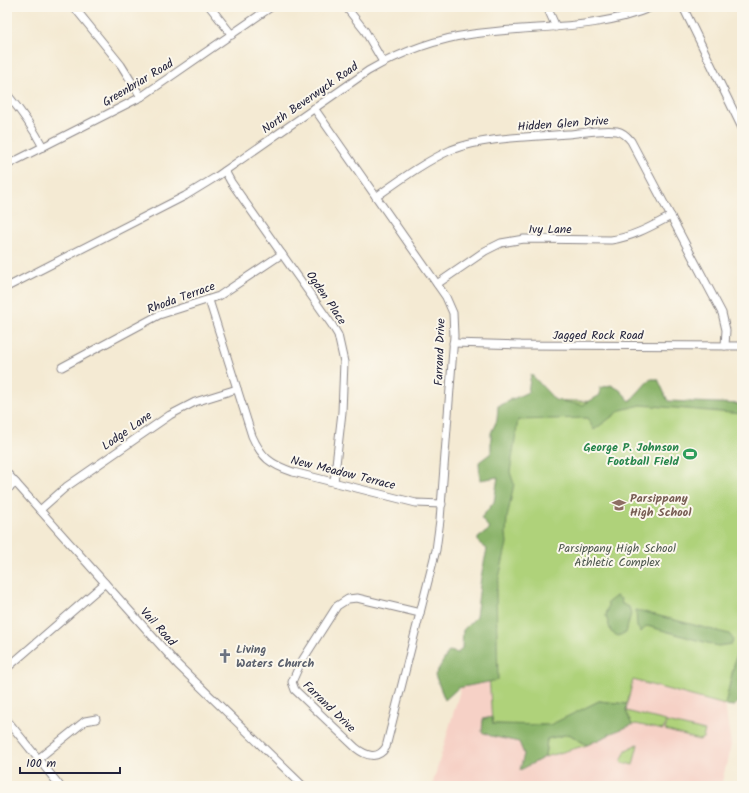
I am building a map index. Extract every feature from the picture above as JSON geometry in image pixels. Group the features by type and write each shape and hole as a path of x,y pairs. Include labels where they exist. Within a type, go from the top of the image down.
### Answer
{"street":[{"path":"74,7 121,65 141,97"},
{"path":"210,7 232,35"},
{"name":"Greenbriar Road","path":"7,165 141,97 272,7"},
{"path":"346,7 365,31 383,62"},
{"path":"547,7 556,27"},
{"name":"North Beverwyck Road","path":"7,286 185,196 225,171 368,71 383,62 410,50 452,37 602,22 623,18 652,7"},
{"path":"683,7 742,128"},
{"path":"7,94 37,136 43,147"},
{"name":"Farrand Drive","path":"314,108 446,297 453,313 454,322 442,504 436,550 386,747 380,754 367,756 356,748 295,690 292,682 300,664 337,606 344,600 357,598 420,613"},
{"name":"Hidden Glen Drive","path":"376,197 416,169 452,150 467,145 483,141 617,131 632,141 722,313 726,330 725,346"},
{"name":"Ogden Place","path":"225,171 231,182 338,335 344,362 342,412 334,482"},
{"name":"Ivy Lane","path":"437,284 485,251 501,243 524,239 611,240 650,228 671,216"},
{"name":"Rhoda Terrace","path":"62,367 159,315 219,296 282,254"},
{"name":"New Meadow Terrace","path":"209,300 252,436 260,451 266,458 277,466 293,472 416,503 442,504"},
{"name":"Jagged Rock Road","path":"453,343 528,345 742,346"},
{"name":"Lodge Lane","path":"40,510 66,487 170,416 195,402 237,389"},
{"name":"Vail Road","path":"7,472 178,665 303,786"},
{"path":"7,489 16,483"},
{"path":"7,668 105,583"},
{"path":"38,759 85,721 96,719"},
{"path":"7,720 60,786"}],"shaded area":[{"name":"Parsippany High School Athletic Complex","path":"509,399 742,648 738,647 725,705 731,745 721,786 432,786 485,605"}],"green space":[{"path":"531,374 555,400 583,405 600,395 600,388 611,385 620,390 630,401 650,379 658,379 668,401 742,404 742,414 641,405 621,410 594,430 587,418 518,420 510,472 514,484 507,518 507,543 496,591 498,680 458,688 445,700 435,675 449,651 458,653 462,648 463,630 476,617 481,577 487,549 478,542 478,538 490,529 481,518 494,502 498,477 480,480 479,462 491,453 491,433 497,420 498,406 528,392"},
{"name":"Parsippany High School Athletic Complex","path":"509,399 742,406 742,648 738,648 725,705 633,680 627,704 599,701 550,726 492,724 485,605"},
{"path":"616,596 621,599 622,604 629,607 631,613 626,633 618,636 611,632 606,616 607,603"},
{"path":"636,610 729,634 733,639 732,644 718,646 647,626 641,632 637,627"},
{"path":"738,647 742,648 742,699 734,706 725,705"},
{"path":"599,701 627,704 626,711 632,725 587,745 569,734 547,739 545,757 520,770 524,754 519,742 491,736 482,732 483,719 492,717 493,724 550,725"},
{"path":"626,711 666,721 663,730 636,724 632,725"},
{"path":"667,722 705,731 703,738 699,740 665,730"},
{"path":"569,734 587,745 545,757 547,739"},
{"path":"638,744 633,765 621,762 626,750"}],"place":[{"name":"George P. Johnson Football Field","path":"690,454"},
{"name":"Parsippany High School","path":"619,505"},
{"name":"Living Waters Church","path":"225,656"}]}
